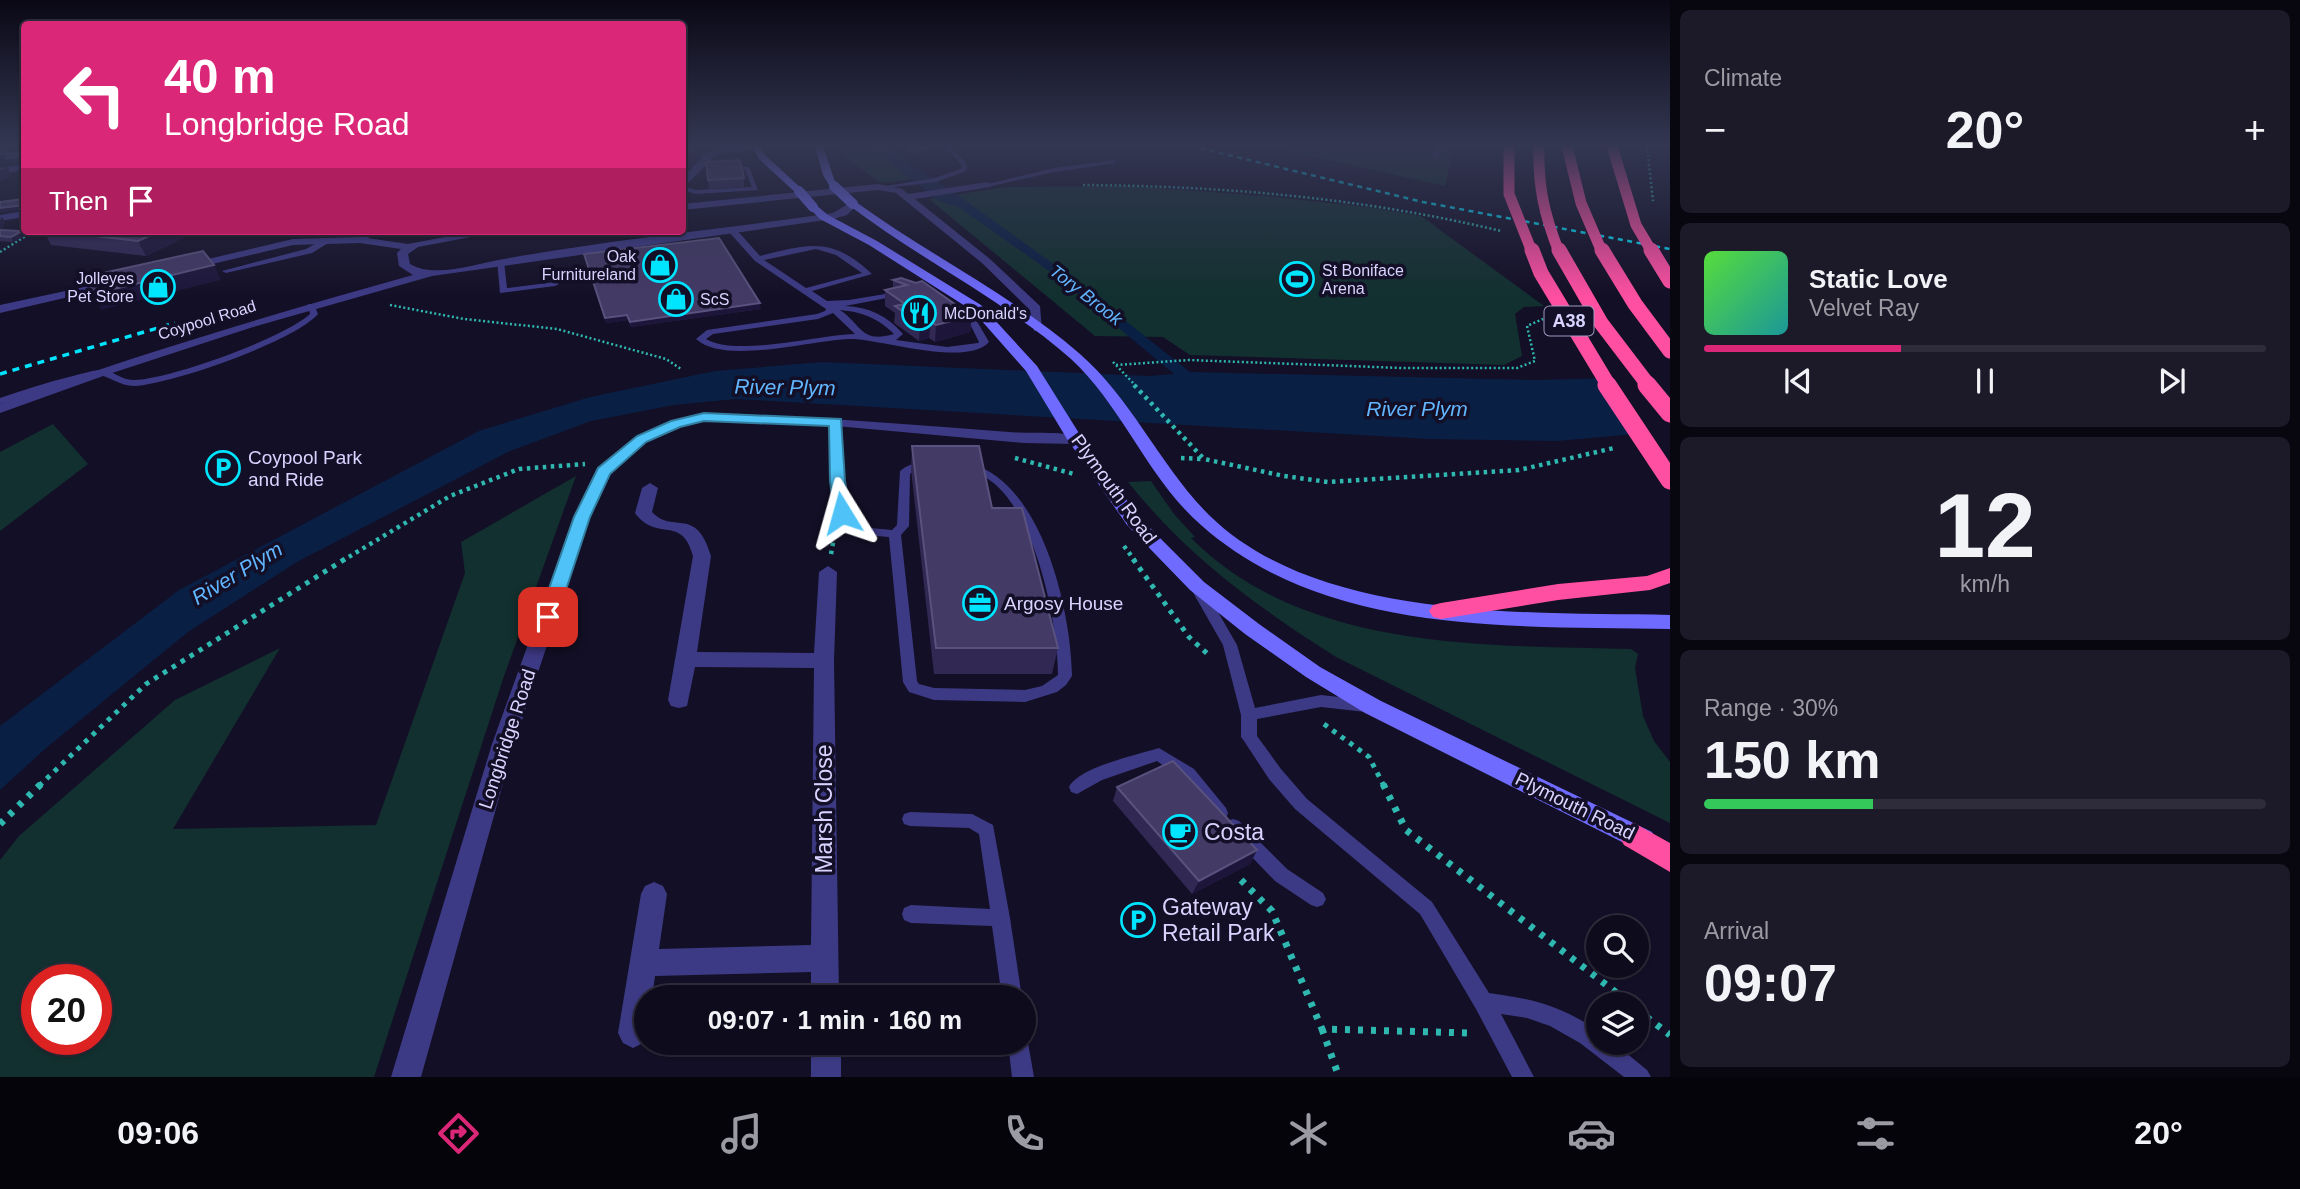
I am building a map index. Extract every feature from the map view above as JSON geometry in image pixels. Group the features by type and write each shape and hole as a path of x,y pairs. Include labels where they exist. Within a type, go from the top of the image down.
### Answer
{"highway":[{"name":"A38","path":"1510,196 1541,273 1602,378 1670,480"},
{"name":"A38","path":"1542,196 1548,222 1572,277 1631,364 1670,413"},
{"path":"1578,196 1600,248 1634,304 1670,351"},
{"path":"1627,196 1636,225 1670,281"},
{"path":"1441,611 1558,592 1650,583 1670,575"},
{"path":"1634,836 1670,859"}],"main road":[{"name":"Plymouth Road","path":"803,196 824,217 873,243 977,308 1032,369 1075,439 1133,521 1196,586 1272,643 1373,707 1670,852"},
{"path":"845,196 892,234 997,298 1082,363 1131,424 1179,494 1229,541 1256,560 1290,577 1332,591 1384,603 1520,618 1670,622"}],"street":[{"path":"686,208 797,196"},
{"path":"907,197 914,196"},
{"path":"907,197 942,223 1021,294 1036,309 1038,328"},
{"name":"Coypool Road","path":"0,409 101,372 311,306 428,274 824,217 842,214 853,204"},
{"path":"0,218 21,214"},
{"path":"173,270 293,242 360,240 408,247 470,235"},
{"path":"408,247 402,253 405,266 415,272 428,274"},
{"path":"0,309 122,282"},
{"name":"Longbridge Road","path":"406,1077 503,744 582,517 604,471 642,439 676,424 704,417 836,422 1000,436 1075,439"},
{"path":"650,488 643,513 646,517 654,522 685,527 700,541 701,572 679,700"},
{"name":"Marsh Close","path":"825,985 824,661 828,572"},
{"path":"687,659 824,661"},
{"path":"633,1033 653,894"},
{"path":"643,963 825,958"},
{"path":"826,1055 826,1077"}],"lane":[{"path":"732,230 758,258 844,317 861,335"},
{"path":"360,240 367,235"},
{"path":"226,271 309,251 329,240"},
{"path":"758,258 818,245 848,258 868,274 804,291"},
{"path":"500,262 503,291 555,284"},
{"path":"828,306 912,292"},
{"path":"0,401 41,387 101,372 123,383 139,383 164,377 286,335 312,321 314,314 311,306"},
{"path":"828,306 829,313 818,316 709,332 700,340 711,347 741,348 861,335 950,350 981,345 983,337 975,325 951,307"},
{"path":"828,306 858,308 877,315 899,334 893,338 883,338"},
{"path":"836,422 842,513 869,532 895,534 903,526 904,473 914,467 934,466"},
{"path":"895,534 910,682 914,688 934,694 1025,696 1040,693 1060,683 1065,677 1064,650 1050,574 1034,534 1015,503 993,478 980,469 959,467"},
{"path":"1196,586 1230,645 1249,715 1249,737 1275,774 1301,804 1426,908 1483,1002 1523,1077"},
{"path":"1249,715 1321,701 1373,707"},
{"path":"1077,787 1096,775 1159,754 1188,774 1219,811 1281,875 1317,899"},
{"path":"910,819 971,821 983,826 991,845 1010,985"},
{"path":"911,914 1001,918"},
{"path":"1483,1002 1528,1008 1571,1026 1607,1049 1640,1077"},
{"path":"1020,1055 1023,1077"}],"path":[{"path":"1289,196 1327,199 1445,218 1509,233"},
{"path":"1652,196 1653,202"},
{"path":"0,252 28,235"},
{"path":"384,304 464,319 557,329 666,359 681,369"},
{"path":"1546,318 1527,326 1535,361 1517,368 1402,368 1189,360 1116,365 1204,459 1284,476 1328,482 1519,470 1614,448"},
{"path":"1000,436 1010,456 1079,476"},
{"path":"0,824 146,684 287,594 450,496 519,469 579,463 610,466"},
{"path":"828,572 840,504"},
{"path":"1120,540 1189,637 1207,655 1237,670"},
{"path":"1299,705 1369,757 1406,830 1615,992"},
{"path":"1241,880 1272,911 1339,1077"},
{"path":"1649,1019 1670,1035"},
{"path":"1320,1025 1322,1029 1376,1028 1500,1034"}],"green space":[{"name":"St Boniface Arena","path":"947,196 1267,196 1368,207 1421,216 1544,306 1524,307 1515,314 1522,356 1504,365 1190,355 1163,337 1095,336 929,199"},
{"path":"53,424 88,464 0,531 0,452"},
{"path":"576,476 503,679 374,1077 0,1077 0,860 19,836 175,700 280,648 173,829 376,825 465,573 461,542"},
{"path":"1151,481 1174,514 1195,537 1191,538 1236,575 1287,602 1341,622 1398,634 1457,642 1631,649 1638,654 1635,668 1643,716 1654,741 1670,762 1670,823 1336,657 1307,638 1251,599 1199,557 1128,482"}],"water":[{"name":"River Plym","path":"933,196 959,196 1059,268 1190,372 1534,380 1659,377 1670,431 1557,441 1428,439 736,399 674,405 591,421 510,451 297,562 188,632 45,749 0,790 0,726 179,590 479,431 590,397 715,371 823,362 1148,376 1174,374 1055,275 960,208"}],"pier":[{"path":"1670,371 1670,435 1667,432 1668,435 1636,438 1598,375"}],"building":[{"path":"21,199 21,205 0,208 0,202"},
{"path":"0,230 21,231 11,237 0,236"},
{"path":"86,235 151,235 138,241"},
{"path":"719,238 760,303 630,322 627,315 605,318 584,254"},
{"path":"203,251 214,265 93,294 85,277"},
{"path":"901,278 916,283 922,281 972,316 936,325 931,322 920,324 895,306 905,304 885,290 907,285 893,280"},
{"name":"Argosy House","path":"912,446 979,446 992,508 1022,508 1058,648 936,648"},
{"name":"Costa","path":"1173,761 1257,850 1199,881 1117,787"}],"railway":[{"path":"1399,196 1670,249"},
{"path":"0,374 175,323"}],"place":[{"name":"Oak Furnitureland","path":"660,265"},
{"name":"St Boniface Arena","path":"1297,279"},
{"name":"Jolleyes Pet Store","path":"158,287"},
{"name":"ScS","path":"676,299"},
{"name":"McDonald's","path":"919,313"},
{"name":"Coypool Park and Ride","path":"223,468"},
{"name":"Argosy House","path":"980,603"},
{"name":"Costa","path":"1180,832"},
{"name":"Gateway Retail Park","path":"1138,920"}],"route":[{"path":"548,617 582,517 604,471 642,439 676,424 704,417 836,422 837,481 842,513"}],"water label":[{"name":"Tory Brook","path":"1086,295"}]}
